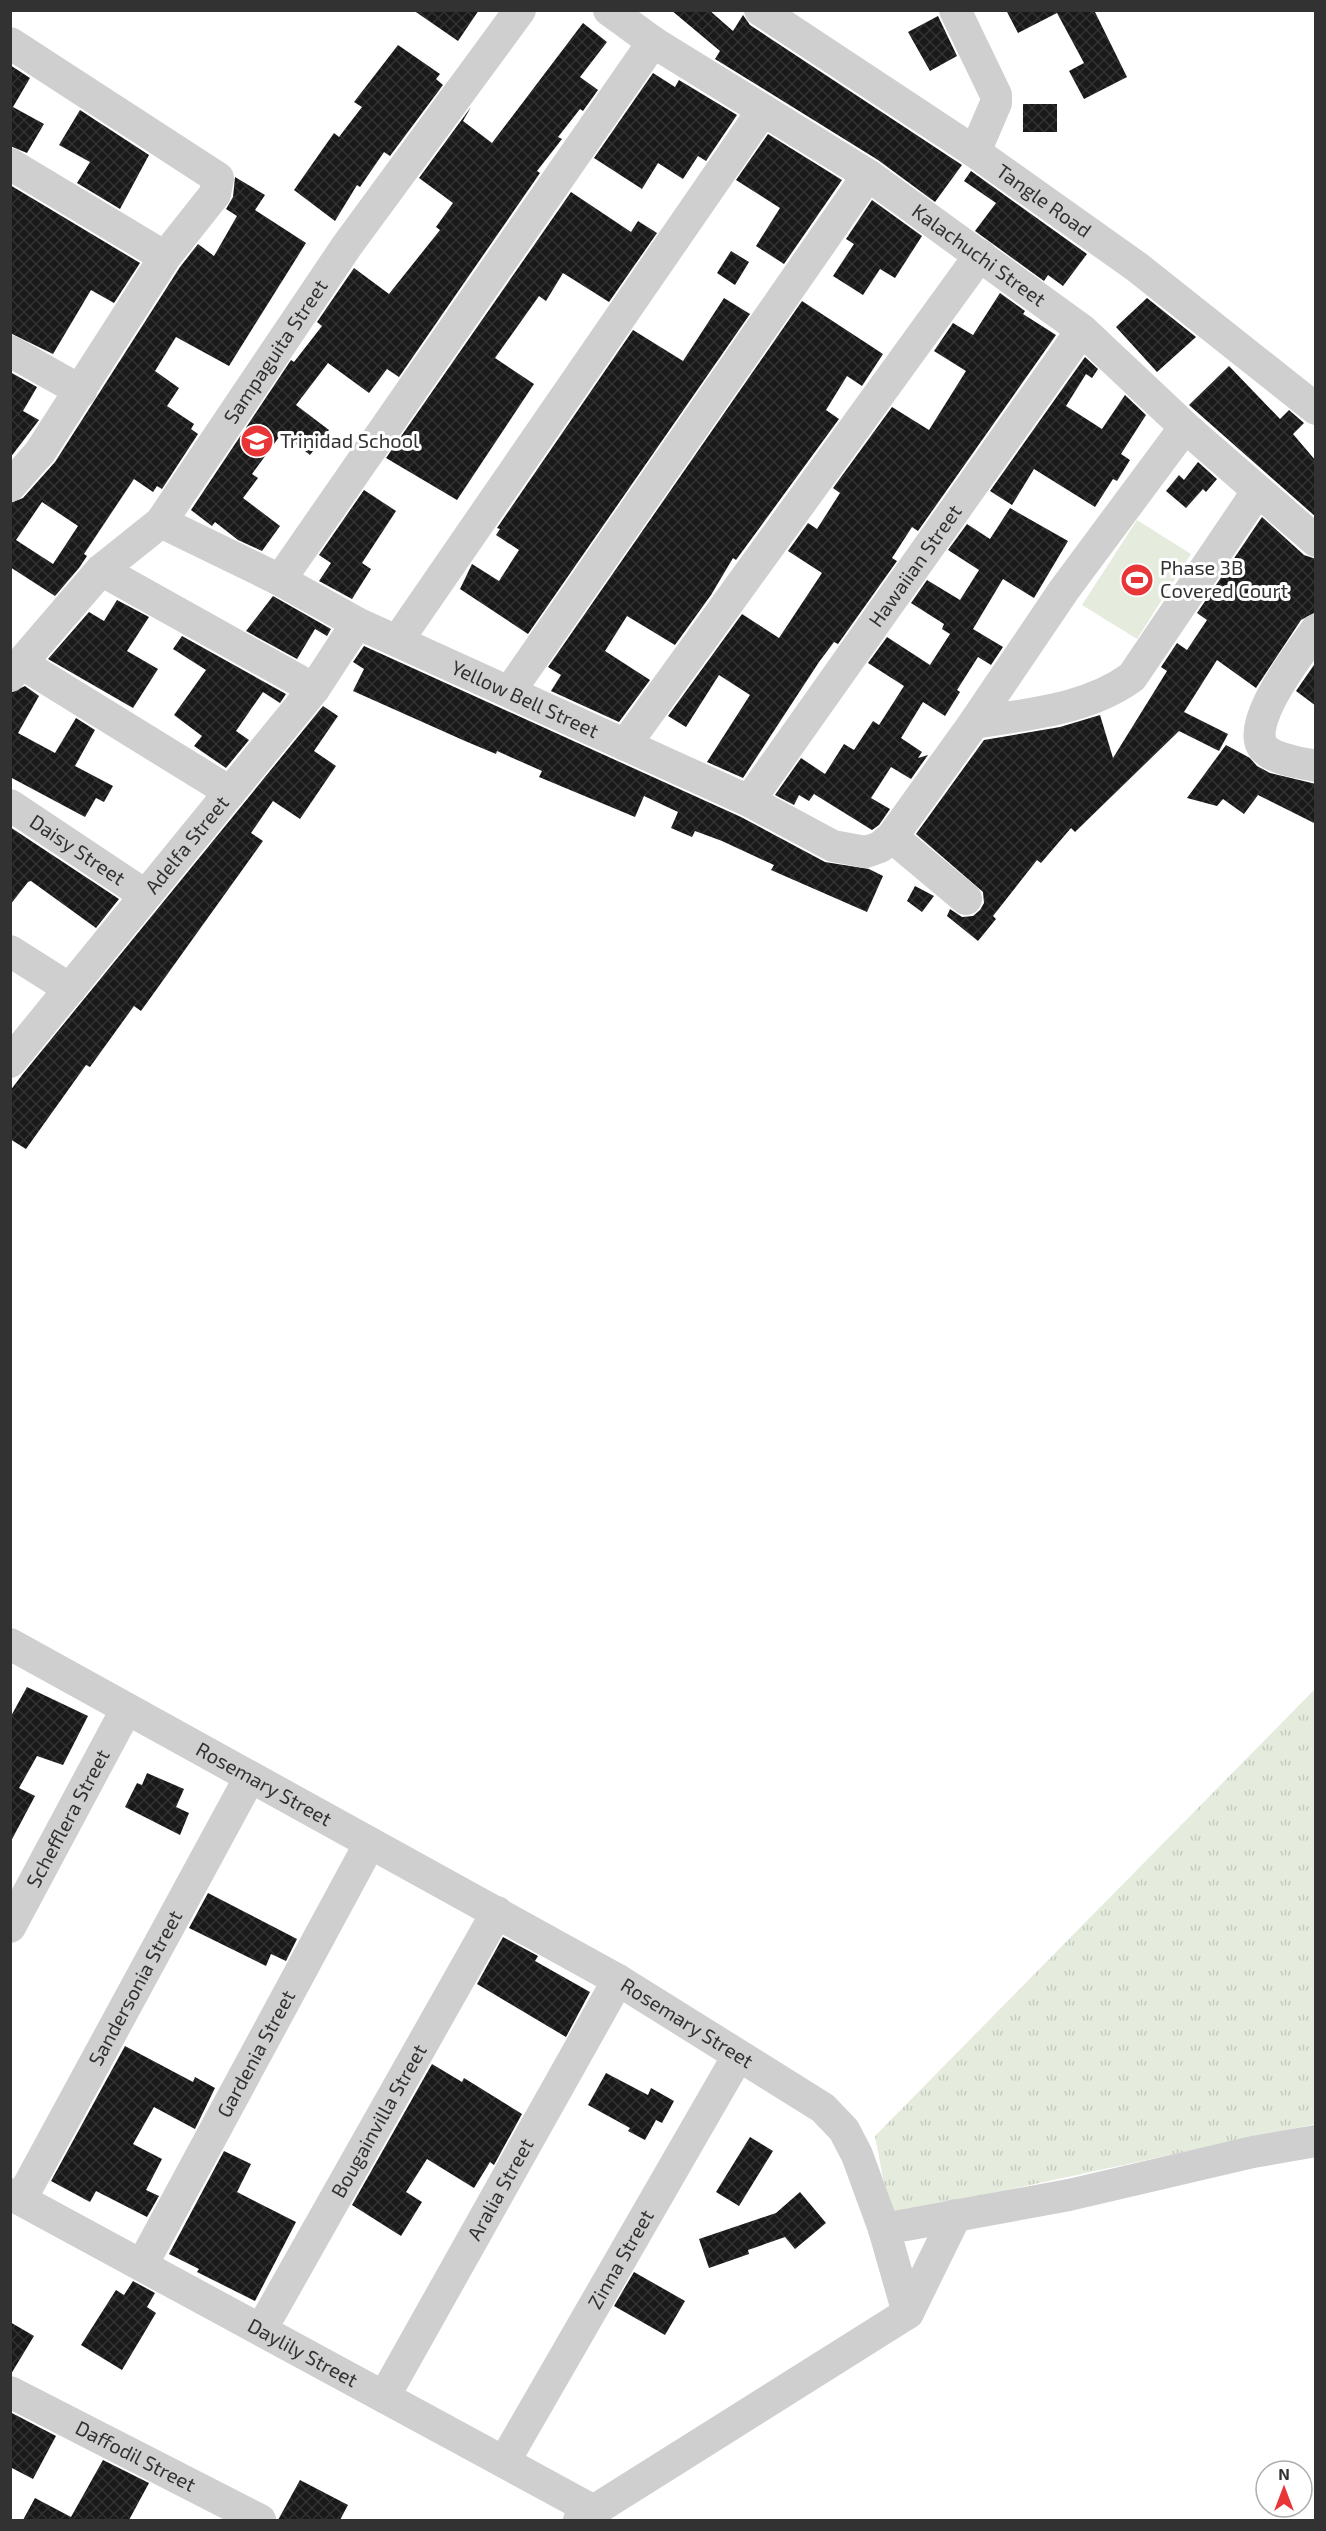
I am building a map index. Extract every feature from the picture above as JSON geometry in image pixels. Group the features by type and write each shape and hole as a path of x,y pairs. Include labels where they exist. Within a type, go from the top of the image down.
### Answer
{"street":[{"name":"Sampaguita Street","path":"16,669 101,570 161,522 346,247 520,10"},
{"name":"Kalachuchi Street","path":"609,10 654,42 868,175 1082,330 1257,492 1316,541"},
{"name":"Tangle Road","path":"760,10 975,152 1137,267 1316,409"},
{"path":"955,10 996,95 996,103 975,152"},
{"path":"280,580 654,42"},
{"path":"10,43 218,178 215,194 165,257 40,452 10,486"},
{"path":"398,640 763,110"},
{"path":"10,164 165,257"},
{"path":"510,691 868,175"},
{"path":"625,745 980,255"},
{"name":"Hawaiian Street","path":"749,801 1082,330"},
{"path":"10,351 81,391"},
{"path":"966,899 892,837 974,723 1064,590 1185,427"},
{"path":"974,723 1090,699 1113,691 1132,677 1257,492"},
{"name":"Yellow Bell Street","path":"161,522 280,580 357,623 749,801 833,846 866,852 880,847 892,837"},
{"path":"101,570 314,689"},
{"name":"Adelfa Street","path":"10,1062 314,689 357,623"},
{"path":"1316,630 1265,708 1258,732 1262,747 1268,752 1316,766"},
{"path":"16,669 230,792"},
{"name":"Daisy Street","path":"10,805 146,895"},
{"path":"10,951 70,989"},
{"name":"Rosemary Street","path":"10,1644 618,1980 823,2108 844,2130 858,2155 884,2229 908,2313"},
{"name":"Schefflera Street","path":"10,1927 126,1710"},
{"name":"Sandersonia Street","path":"16,2197 250,1777"},
{"name":"Gardenia Street","path":"142,2265 370,1843"},
{"name":"Bougainvilla Street","path":"261,2330 497,1912"},
{"name":"Aralia Street","path":"384,2397 618,1980"},
{"name":"Zinna Street","path":"504,2462 738,2056"},
{"path":"884,2229 1069,2195 1253,2152 1316,2141"},
{"name":"Daylily Street","path":"16,2197 504,2462 586,2516"},
{"path":"586,2516 908,2313 956,2215"},
{"name":"Daffodil Street","path":"10,2392 260,2520"}],"green space":[{"name":"Phase 3B Covered Court","path":"1137,520 1191,554 1137,639 1082,605"},
{"path":"1315,1689 1315,2124 890,2215 875,2136"}],"building":[{"path":"413,10 479,10 458,41"},
{"path":"671,10 709,10 733,31 743,15 750,25 962,165 935,202 878,160 715,59 720,51"},
{"path":"1006,10 1094,10 1127,77 1084,99 1069,71 1084,63 1057,13 1018,33"},
{"path":"938,16 957,56 930,71 908,32"},
{"path":"583,23 607,42 580,77 598,90 583,111 580,109 558,137 562,139 537,171 540,173 399,377 387,369 369,393 328,363 296,405 329,430 310,455 282,433 252,474 258,478 243,498 280,526 262,551 238,540 215,522 212,526 191,510 291,360 294,362 322,326 317,322 354,268 389,294 440,230 436,227 453,203 419,178 471,107 463,121 492,143"},
{"path":"398,45 440,74 436,79 443,85 390,156 384,152 360,187 357,185 335,221 294,190 334,133 339,137 362,107 354,102"},
{"path":"10,65 30,78 13,107 44,124 27,153 10,146"},
{"path":"653,73 675,87 679,80 737,115 706,161 698,156 683,179 658,163 642,189 594,158"},
{"path":"1023,104 1057,104 1057,132 1023,132"},
{"path":"80,110 149,155 120,209 77,183 90,162 59,145"},
{"path":"768,134 842,180 784,264 756,246 780,208 736,180"},
{"path":"971,171 1087,254 1063,286 1048,275 1044,281 975,231 996,203 964,181"},
{"path":"235,177 265,195 255,210 306,243 229,366 176,337 155,371 179,388 167,406 194,424 191,429 198,434 162,489 157,486 153,492 134,479 84,554 87,556 79,568 55,596 10,567 10,503 23,498 55,462 180,267 198,244 214,256 237,216 226,209 233,197","holes":["42,502 78,526 53,564 16,540"]},
{"path":"10,185 140,263 114,303 91,290 53,354 10,333"},
{"path":"571,192 631,232 638,221 657,233 609,302 563,273 546,301 539,296 495,358 534,384 457,500 386,458"},
{"path":"872,200 922,236 895,278 880,269 863,295 833,276 854,244 846,239"},
{"path":"731,251 749,262 735,285 717,273"},
{"path":"1000,293 1025,311 1023,314 1056,335 918,531 912,527 892,558 897,561 838,644 834,642 819,662 743,778 707,762 750,695 719,675 686,727 668,716 742,614 779,638 822,573 788,551 808,523 817,529 840,493 833,488 892,407 929,430 966,371 934,351 953,323 973,335"},
{"path":"724,298 750,314 528,634 460,589 472,564 499,581 519,550 496,535 500,529 497,528 633,330 683,361"},
{"path":"1147,298 1196,337 1157,372 1116,327"},
{"path":"802,301 883,354 862,386 847,376 826,410 839,419 736,560 733,558 711,595 675,645 627,616 605,651 650,680 619,722 551,691 561,675 548,667"},
{"path":"1085,357 1098,369 1092,378 1086,374 1066,406 1102,429 1125,395 1146,415 1121,454 1130,460 1117,481 1113,479 1095,507 1034,469 1012,505 990,491"},
{"path":"1229,366 1280,419 1289,410 1304,423 1293,434 1316,461 1316,517 1189,405"},
{"path":"10,372 37,387 23,411 39,420 10,458"},
{"path":"1198,462 1217,479 1206,492 1203,489 1186,508 1166,491 1179,475 1184,480"},
{"path":"364,490 396,511 362,563 371,569 352,599 319,581 331,563 319,555"},
{"path":"1010,508 1068,541 1034,598 1003,579 973,629 1003,647 991,665 978,657 957,690 960,692 945,716 923,702 901,738 922,752 918,758 928,755 911,779 891,767 871,798 890,809 879,825 872,830 814,794 809,801 799,795 794,805 775,795 801,758 825,774 844,744 854,750 873,721 879,725 904,686 868,663 887,637 930,665 950,634 942,629 944,624 911,603 927,580 960,600 979,570 948,550 967,524 990,539"},
{"path":"1262,517 1304,555 1316,559 1316,612 1301,620 1256,688 1217,660 1184,712 1228,734 1219,751 1179,731 1075,832 1071,828 1041,863 1037,860 993,916 996,919 978,941 947,916 950,909 962,917 973,916 984,903 983,892 916,834 984,740 1060,727 1100,715 1113,758 1167,671 1161,667 1177,643 1187,650 1207,620 1197,613"},
{"path":"273,596 331,629 327,636 315,629 297,659 246,631"},
{"path":"117,600 149,617 127,651 158,669 133,708 48,659 89,612 104,621"},
{"path":"182,636 286,694 280,703 263,692 236,731 249,740 226,768 194,746 202,736 174,715 206,670 173,649"},
{"path":"364,646 741,817 825,862 869,869 883,876 867,912 771,870 774,865 722,841 695,831 692,837 671,828 678,812 644,796 635,817 539,777 542,771 497,751 496,754 465,741 353,691 364,669 353,662"},
{"path":"1316,662 1316,706 1296,691"},
{"path":"25,686 39,696 18,733 55,753 76,718 95,730 75,766 113,786 104,802 96,798 85,817 10,777 10,693"},
{"path":"323,706 338,716 314,751 336,766 300,819 273,801 251,833 263,841 141,1011 134,1006 90,1067 86,1065 26,1149 10,1139 10,1091"},
{"path":"1226,745 1250,758 1257,766 1270,773 1316,784 1316,824 1258,795 1244,814 1223,799 1217,806 1187,798"},
{"path":"10,827 119,899 96,928 31,881 10,905"},
{"path":"915,886 934,896 922,912 907,901"},
{"path":"27,1687 88,1716 63,1765 37,1756 19,1788 35,1796 10,1843 10,1718"},
{"path":"147,1773 184,1789 176,1807 189,1813 180,1835 125,1807 137,1783 142,1785"},
{"path":"208,1893 297,1939 286,1961 271,1954 266,1966 189,1928"},
{"path":"503,1937 538,1956 535,1961 590,1992 566,2037 477,1984"},
{"path":"125,2046 193,2082 195,2077 215,2088 195,2129 154,2107 133,2144 162,2159 146,2190 159,2196 147,2217 96,2191 90,2202 51,2181"},
{"path":"432,2064 462,2082 464,2078 522,2114 494,2165 490,2162 474,2188 427,2159 406,2192 422,2202 401,2236 352,2205"},
{"path":"606,2073 648,2095 651,2088 674,2101 662,2123 656,2120 645,2140 628,2131 630,2128 588,2105"},
{"path":"750,2137 773,2151 739,2206 716,2192"},
{"path":"224,2151 251,2164 237,2192 296,2222 255,2301 197,2272 199,2269 169,2254"},
{"path":"800,2192 826,2223 795,2249 785,2237 748,2250 749,2254 709,2268 699,2239 776,2213"},
{"path":"634,2272 685,2301 665,2335 614,2306"},
{"path":"133,2281 155,2293 147,2307 156,2313 122,2370 81,2345 116,2290 124,2295"},
{"path":"10,2322 34,2336 11,2374 10,2374"},
{"path":"10,2412 56,2436 33,2479 10,2467"},
{"path":"103,2460 149,2483 129,2520 23,2520 35,2498 71,2517"},
{"path":"300,2480 348,2505 340,2520 278,2520"}],"place":[{"name":"Trinidad School","path":"257,441"},
{"name":"Phase 3B Covered Court","path":"1137,580"}]}
